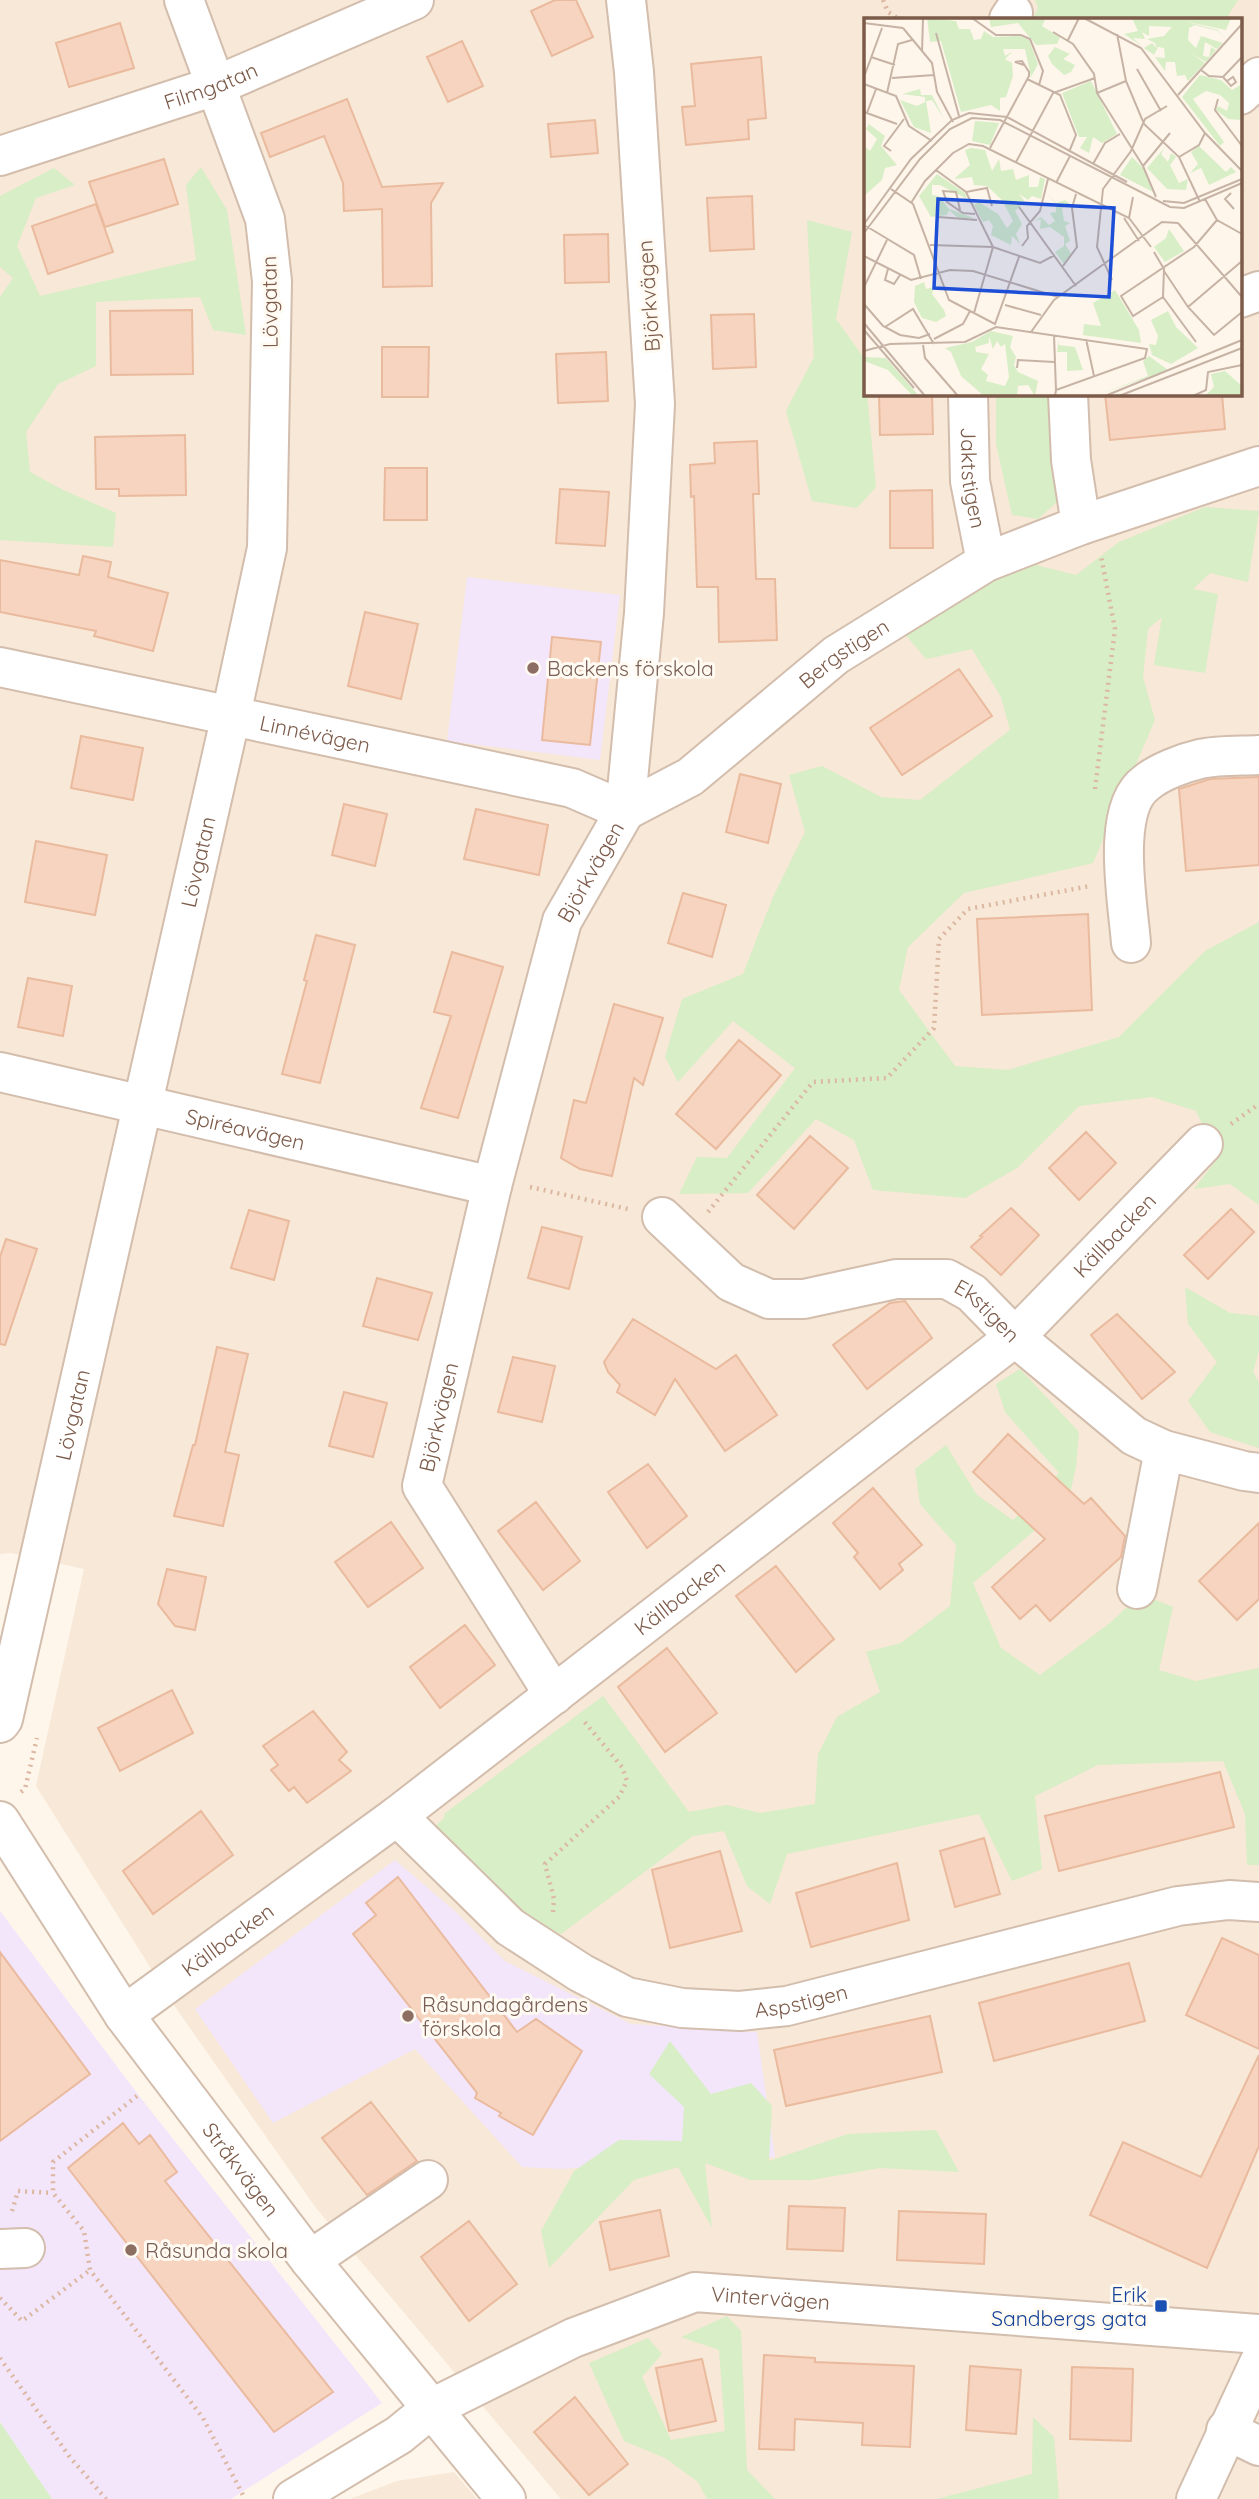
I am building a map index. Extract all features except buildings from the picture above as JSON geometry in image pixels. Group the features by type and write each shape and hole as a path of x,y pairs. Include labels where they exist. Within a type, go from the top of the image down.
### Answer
{"street":[{"name":"Lövgatan","path":"0,1723 267,548 272,281 265,219 184,0"},
{"name":"Filmgatan","path":"0,156 215,86 414,0"},
{"name":"Björkvägen","path":"567,1706 422,1486 493,1182 562,921 625,811 644,613 655,404 634,72 626,0"},
{"path":"1242,93 1259,77"},
{"path":"1242,298 1259,291"},
{"name":"Jaktstigen","path":"968,396 970,481 986,562"},
{"path":"1068,396 1070,460 1088,523"},
{"name":"Bergstigen","path":"625,811 690,776 836,655 986,562 1088,523 1259,466"},
{"name":"Linnévägen","path":"0,667 572,788 625,811"},
{"path":"1131,943 1123,835 1129,806 1144,784 1163,773 1200,759 1259,755"},
{"name":"Spiréavägen","path":"0,1072 142,1106 493,1182"},
{"name":"Källbacken","path":"124,2015 397,1816 567,1706 1015,1337 1203,1144"},
{"name":"Ekstigen","path":"675,1228 731,1282 769,1299 804,1299 896,1279 947,1279 972,1293 1015,1337 1134,1436 1164,1450 1259,1473"},
{"path":"1138,1589 1164,1450"},
{"name":"Aspstigen","path":"397,1816 510,1927 581,1973 627,1997 682,2008 740,2011 786,2006 1178,1906 1229,1900 1259,1902"},
{"name":"Stråkvägen","path":"0,1821 124,2015 310,2260 506,2499"},
{"path":"310,2260 428,2180"},
{"name":"Vintervägen","path":"293,2499 399,2435 432,2408 573,2338 695,2292 1259,2334"},
{"path":"1196,2499 1242,2438 1259,2363"}],"path":[{"path":"883,0 888,12 897,18"},
{"path":"1088,523 1115,629 1096,792"},
{"path":"493,1182 675,1228 813,1082 887,1078 934,1028 939,939 968,909 1074,887 1126,883"},
{"path":"553,1915 554,1899 545,1864 619,1797 627,1781 622,1767 567,1706"},
{"path":"137,2096 53,2162 53,2193 84,2231 90,2270 203,2418 246,2499"},
{"path":"0,2298 22,2321 90,2270"},
{"path":"0,2358 69,2456 106,2499"}],"shaded area":[{"path":"0,0 1259,0 1259,2499 561,2499 316,2208 176,2008 36,1786 84,1569 11,1553 0,1554"},
{"name":"Backens förskola","path":"467,577 620,595 600,760 447,741"},
{"name":"Råsundagårdens förskola","path":"395,1860 456,1912 505,1961 631,2024 757,2032 775,2157 560,2169 522,2167 415,2049 273,2123 195,2009"},
{"name":"Råsunda skola","path":"0,1911 140,2097 382,2403 231,2499 52,2499 0,2422"},
{"path":"454,2472 477,2499 350,2499 397,2481"}],"green space":[{"path":"1035,0 1238,0 1227,18 1033,18 1038,8"},
{"path":"201,167 227,210 246,335 213,330 200,297 96,302 96,366 58,384 26,432 30,472 116,513 113,547 0,540 0,297 13,278 0,267 0,196 54,168 75,185 36,198 17,246 40,296 196,260 186,185"},
{"path":"807,220 852,232 836,319 864,358 864,396 867,396 876,487 857,508 812,501 786,411 814,357"},
{"path":"996,396 1050,396 1057,502 1038,519 1012,515 996,444"},
{"path":"1205,507 1259,511 1248,582 1210,573 1193,589 1218,594 1205,673 1154,665 1162,617 1148,629 1143,677 1155,720 1093,863 964,893 908,947 899,990 955,1066 1008,1070 1119,1037 1205,951 1259,922 1259,1205 1230,1184 1194,1189 1218,1158 1196,1111 1152,1097 1079,1106 1017,1168 965,1198 873,1190 854,1140 816,1119 748,1193 679,1194 697,1157 727,1158 795,1068 733,1021 678,1082 665,1057 682,999 743,974 773,897 805,832 789,775 822,766 881,797 920,800 1010,730 1001,697 972,649 926,659 904,633 1016,560 1076,575 1119,542"},
{"path":"1185,1287 1230,1313 1259,1316 1259,1351 1253,1372 1259,1382 1259,1448 1210,1432 1188,1401 1217,1362 1188,1324"},
{"path":"1020,1369 1079,1432 1076,1467 1068,1502 973,1583 1001,1648 1040,1675 1110,1623 1141,1594 1173,1607 1159,1670 1196,1681 1259,1668 1259,1865 1247,1865 1245,1814 1223,1761 1098,1765 1035,1796 1042,1869 1012,1881 979,1814 787,1854 770,1904 747,1886 724,1831 693,1836 561,1934 531,1922 463,1852 431,1830 444,1818 444,1814 603,1696 689,1812 727,1805 760,1813 815,1804 818,1754 837,1717 880,1692 866,1652 901,1643 950,1606 956,1545 920,1504 915,1469 946,1445 977,1495 1013,1520 1059,1473 1005,1412 996,1384"},
{"path":"670,2041 711,2094 751,2083 772,2106 769,2161 848,2134 936,2130 959,2172 880,2168 811,2180 750,2180 705,2163 712,2228 678,2167 634,2180 549,2268 541,2231 574,2171 619,2140 682,2141 684,2107 649,2074"},
{"path":"727,2316 741,2331 747,2470 775,2499 707,2499 698,2482 665,2458 624,2441 589,2363 648,2338 662,2354 642,2377 671,2440 725,2431 719,2350 681,2337"},
{"path":"1033,2417 1054,2437 1059,2499 937,2499 1032,2474"},
{"path":"0,2422 52,2499 0,2499"}],"place":[{"name":"Backens förskola","path":"533,668"},
{"name":"Råsundagårdens förskola","path":"408,2016"},
{"name":"Råsunda skola","path":"131,2250"},
{"name":"Erik Sandbergs gata","path":"1161,2306"}]}
